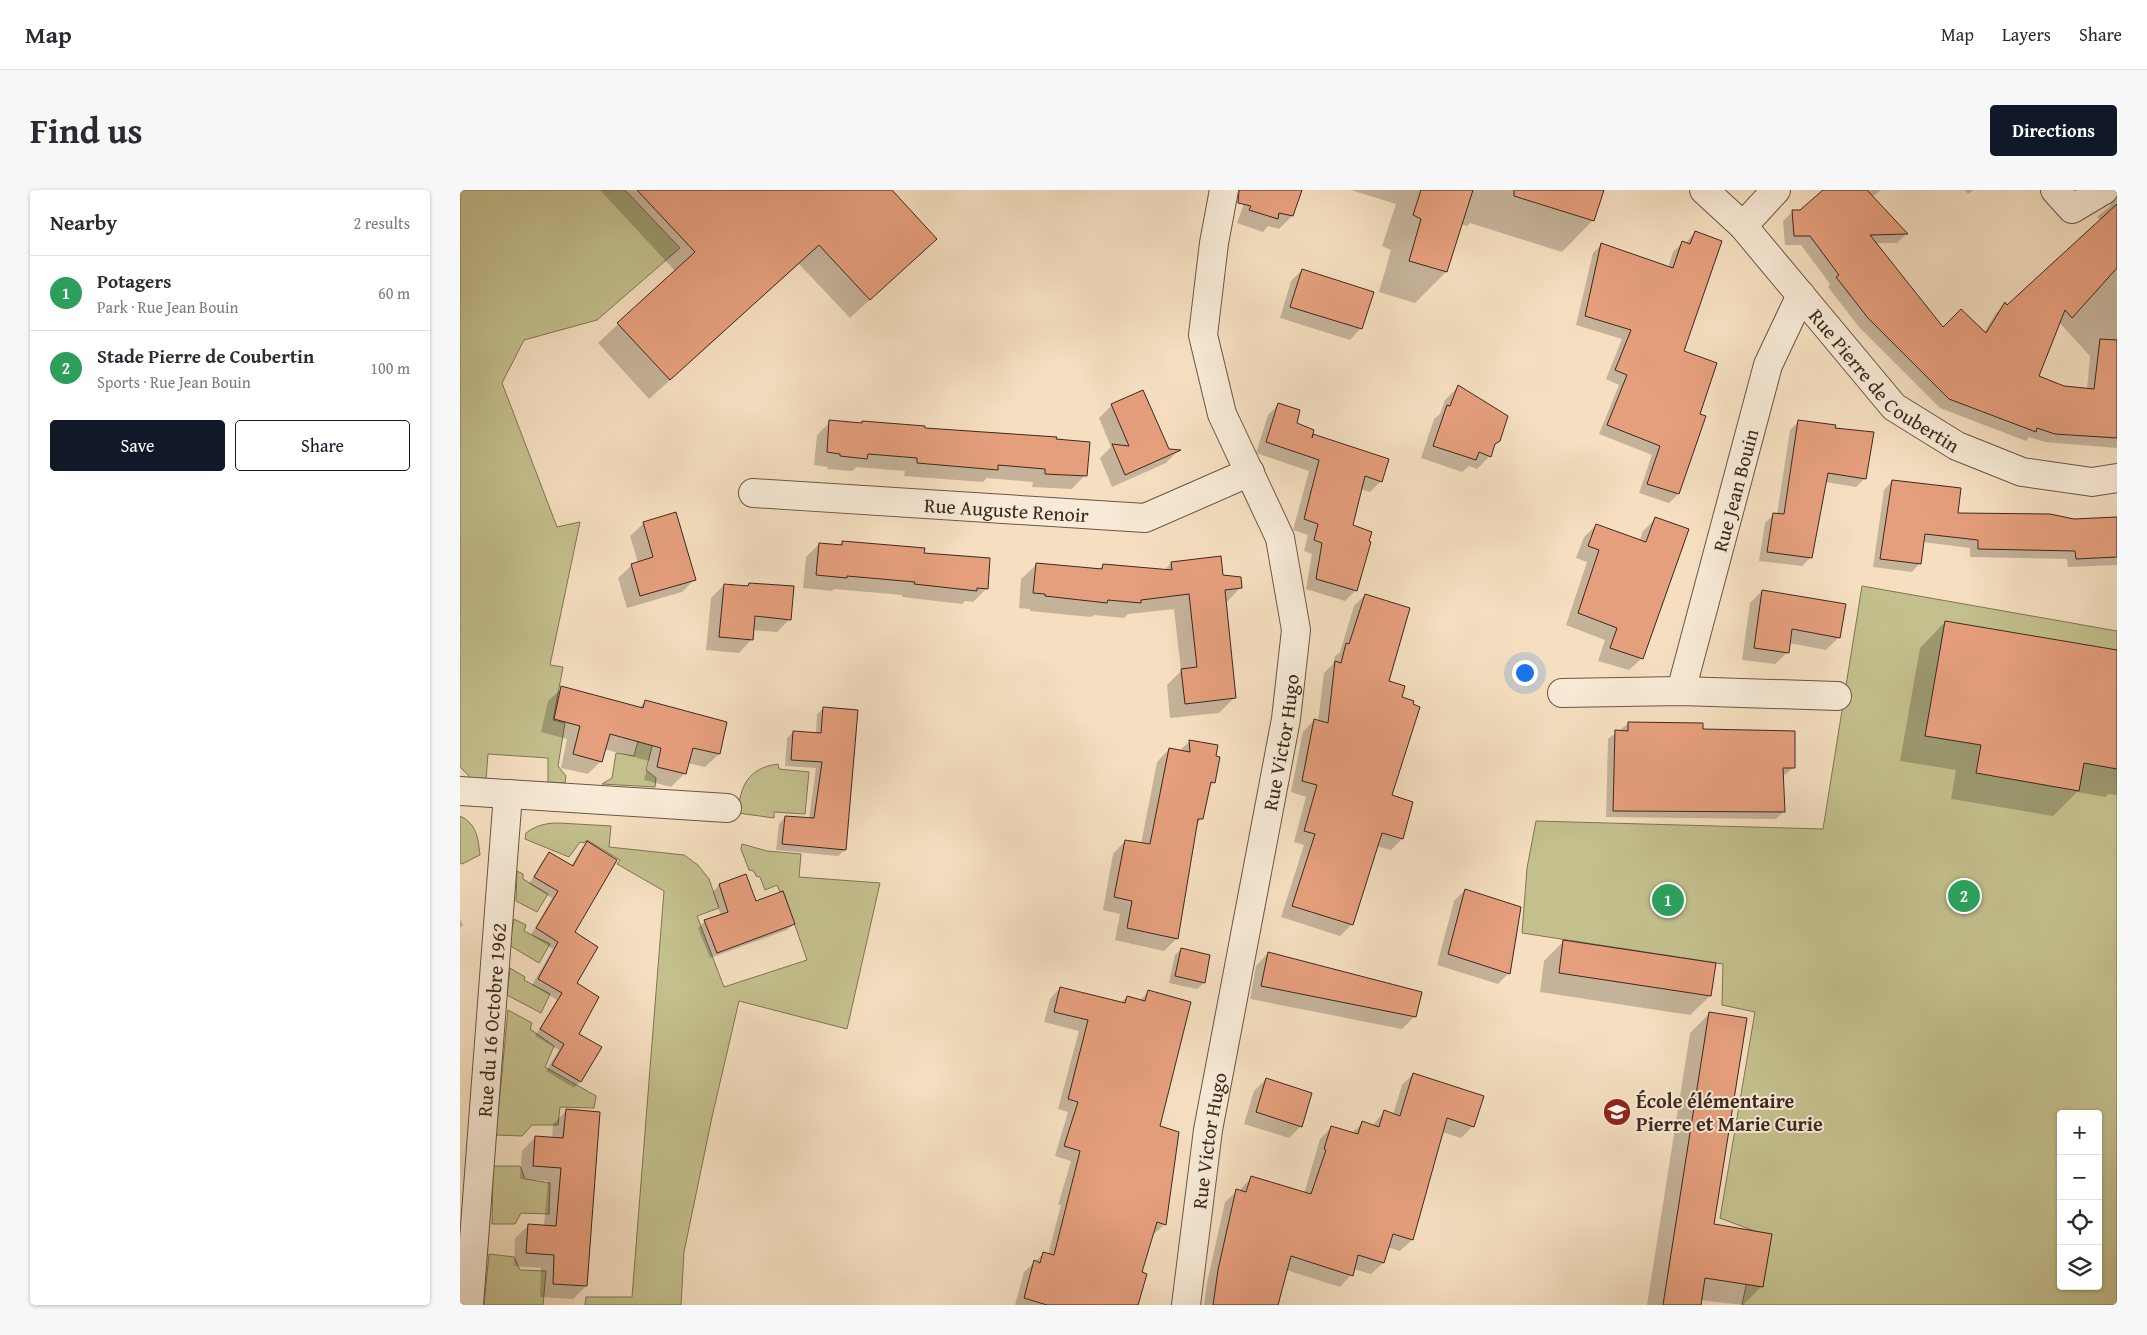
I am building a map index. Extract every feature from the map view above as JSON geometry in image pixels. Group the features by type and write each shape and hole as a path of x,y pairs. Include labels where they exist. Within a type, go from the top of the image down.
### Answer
{"street":[{"name":"Rue Victor Hugo","path":"1186,1305 1208,1130 1286,719 1296,630 1280,538 1222,414 1202,335 1214,243 1224,190"},
{"name":"Rue Pierre de Coubertin","path":"1704,190 1743,226 1894,407 1957,446 2022,472 2092,482 2117,478"},
{"path":"1743,226 1776,190"},
{"path":"2063,200 2104,190"},
{"name":"Rue Jean Bouin","path":"1681,691 1768,365 1801,295"},
{"name":"Rue Auguste Renoir","path":"753,493 1145,518 1250,472"},
{"path":"1562,693 1681,691 1836,696"},
{"path":"460,791 727,808"},
{"name":"Rue du 16 Octobre 1962","path":"470,1305 508,794"}],"shaded area":[{"path":"460,190 625,190 680,248 597,320 524,340 502,383 557,527 580,522 550,665 563,667 553,720 565,723 558,766 566,776 565,783 548,782 548,758 488,754 486,780 473,780 460,767"},
{"path":"1862,586 2117,631 2117,1305 1742,1305 1757,1232 1720,1218 1755,1012 1722,1005 1723,964 1522,933 1527,868 1536,821 1823,829"},
{"path":"638,741 653,743 646,770 656,778 655,787 602,784 612,778 616,753 634,756"},
{"path":"778,764 779,769 809,772 805,814 774,812 774,818 738,813 741,795 748,780 759,770"},
{"path":"460,816 470,823 476,832 480,855 462,864 460,863"},
{"path":"559,823 611,826 609,847 684,855 698,865 709,879 719,908 697,916 724,987 807,960 783,891 780,892 777,885 765,890 760,877 756,876 754,871 749,870 741,849 742,844 767,851 801,854 799,877 880,883 847,1029 739,1001 712,1117 684,1252 681,1305 585,1305 586,1297 632,1297 664,891 617,864 620,860 587,840 584,843 580,842 569,857 525,839 526,833 538,826"},
{"path":"517,871 523,874 523,879 548,894 537,912 516,901"},
{"path":"514,919 526,925 524,931 550,944 539,963 509,945"},
{"path":"510,968 525,977 524,980 550,994 541,1013 507,995"},
{"path":"508,1010 532,1023 530,1029 554,1046 545,1067 596,1096 594,1108 560,1107 558,1125 532,1125 522,1136 496,1135"},
{"path":"493,1166 520,1166 525,1179 550,1183 549,1214 521,1213 515,1224 492,1224"},
{"path":"489,1254 514,1257 520,1270 546,1271 543,1305 484,1305"}],"building":[{"path":"637,190 892,190 937,239 870,300 819,245 670,380 617,323 695,252"},
{"path":"1239,190 1302,190 1293,216 1279,213 1278,219 1249,210 1251,206 1238,203"},
{"path":"1421,190 1473,190 1447,272 1409,261 1421,219 1413,215"},
{"path":"1514,190 1604,190 1594,221 1514,196"},
{"path":"1823,190 1867,190 1908,234 1870,235 1943,327 1961,309 1986,333 2005,302 2007,305 2117,204 2117,268 2072,318 2065,310 2039,376 2064,386 2094,389 2100,339 2117,340 2117,438 2055,434 2037,428 2036,432 1949,399 1868,318 1836,277 1839,275 1810,236 1794,236 1792,210 1800,210"},
{"path":"1695,231 1722,241 1684,351 1717,363 1700,414 1706,416 1679,494 1647,484 1660,446 1607,425 1627,375 1615,370 1631,330 1585,316 1601,243 1673,268 1682,241 1690,244"},
{"path":"1302,269 1374,292 1362,329 1290,307"},
{"path":"1458,385 1508,416 1500,441 1495,444 1491,457 1479,452 1476,460 1433,446 1447,405 1450,406"},
{"path":"1143,390 1169,449 1181,450 1125,475 1112,444 1129,446 1111,404"},
{"path":"1278,403 1300,410 1297,423 1314,430 1313,434 1389,459 1382,482 1365,476 1353,525 1372,532 1357,591 1316,579 1322,543 1314,540 1318,524 1304,519 1319,460 1266,442"},
{"path":"829,420 1057,437 1056,439 1090,442 1087,476 1045,474 1045,469 998,465 998,470 917,463 917,458 868,454 867,459 840,456 840,454 827,452"},
{"path":"1798,420 1836,425 1835,428 1874,432 1866,479 1828,473 1812,558 1767,552 1773,513 1784,514"},
{"path":"1892,480 1961,488 1958,513 2050,514 2074,519 2117,517 2117,557 2076,559 2075,551 1978,549 1978,540 1925,534 1921,564 1880,559"},
{"path":"676,512 696,580 640,596 631,564 653,557 643,522"},
{"path":"1655,517 1689,529 1643,659 1610,648 1617,628 1578,613 1599,550 1588,546 1596,524 1646,542"},
{"path":"842,541 925,548 924,553 990,558 988,589 977,588 977,591 914,584 915,582 816,575 819,543 842,545"},
{"path":"1221,556 1223,575 1241,577 1242,588 1225,590 1236,698 1185,704 1181,669 1197,667 1189,594 1141,600 1141,603 1108,600 1107,603 1033,593 1036,563 1102,569 1103,564 1172,570 1171,562"},
{"path":"749,583 794,586 791,620 755,616 753,640 719,637 724,584 748,586"},
{"path":"1762,590 1846,604 1840,638 1792,629 1789,653 1754,648"},
{"path":"1365,594 1410,608 1389,681 1405,686 1402,697 1414,701 1413,704 1420,707 1392,795 1413,802 1403,839 1382,833 1353,925 1292,906 1315,834 1304,831 1317,785 1302,781 1314,719 1328,723 1335,661 1341,663 1346,643 1349,644"},
{"path":"1945,621 2117,650 2117,769 2084,763 2079,791 1976,773 1981,745 1925,736"},
{"path":"561,686 643,708 645,700 727,722 720,754 693,748 686,774 657,767 661,748 610,734 602,762 573,754 580,726 554,719"},
{"path":"823,707 858,710 846,850 782,844 785,816 814,818 822,762 791,760 793,731 821,733"},
{"path":"1628,722 1703,723 1703,729 1795,731 1795,768 1783,768 1785,812 1613,811 1615,730 1628,731"},
{"path":"1189,740 1218,745 1216,756 1220,757 1215,783 1211,782 1203,819 1198,819 1178,939 1127,928 1132,901 1114,897 1125,840 1150,844 1169,748 1190,752"},
{"path":"587,841 617,860 575,932 598,947 577,983 599,997 579,1034 602,1047 581,1082 552,1065 564,1044 540,1029 562,993 538,979 558,942 536,928 558,891 534,877 549,852 573,866"},
{"path":"746,874 756,901 783,891 795,924 717,953 704,920 728,912 719,884"},
{"path":"1465,889 1521,907 1510,974 1448,954"},
{"path":"1563,940 1716,963 1711,996 1559,973"},
{"path":"1181,948 1210,955 1205,983 1175,976"},
{"path":"1268,952 1422,992 1416,1017 1261,986"},
{"path":"1060,987 1125,1003 1127,996 1145,1001 1148,990 1191,1002 1160,1126 1179,1132 1166,1225 1157,1222 1142,1272 1147,1274 1138,1305 1047,1305 1024,1298 1034,1260 1040,1263 1043,1252 1054,1255 1080,1151 1064,1146 1078,1102 1068,1099 1088,1020 1054,1012"},
{"path":"1709,1012 1747,1018 1714,1224 1772,1234 1763,1287 1705,1278 1701,1305 1663,1305"},
{"path":"1413,1073 1484,1096 1474,1127 1447,1118 1413,1240 1393,1234 1384,1263 1358,1255 1353,1276 1291,1256 1278,1305 1213,1305 1218,1270 1236,1189 1246,1192 1251,1176 1311,1194 1326,1150 1324,1149 1331,1126 1358,1134 1362,1121 1379,1127 1384,1110 1400,1116"},
{"path":"1266,1078 1312,1093 1302,1127 1256,1112"},
{"path":"566,1109 600,1112 587,1286 553,1284 554,1255 526,1253 528,1224 556,1226 561,1168 533,1166 535,1136 563,1138"}],"place":[{"name":"Stade Pierre de Coubertin","path":"1964,896"},
{"name":"Potagers","path":"1668,900"},
{"name":"École élémentaire Pierre et Marie Curie","path":"1617,1112"}]}
